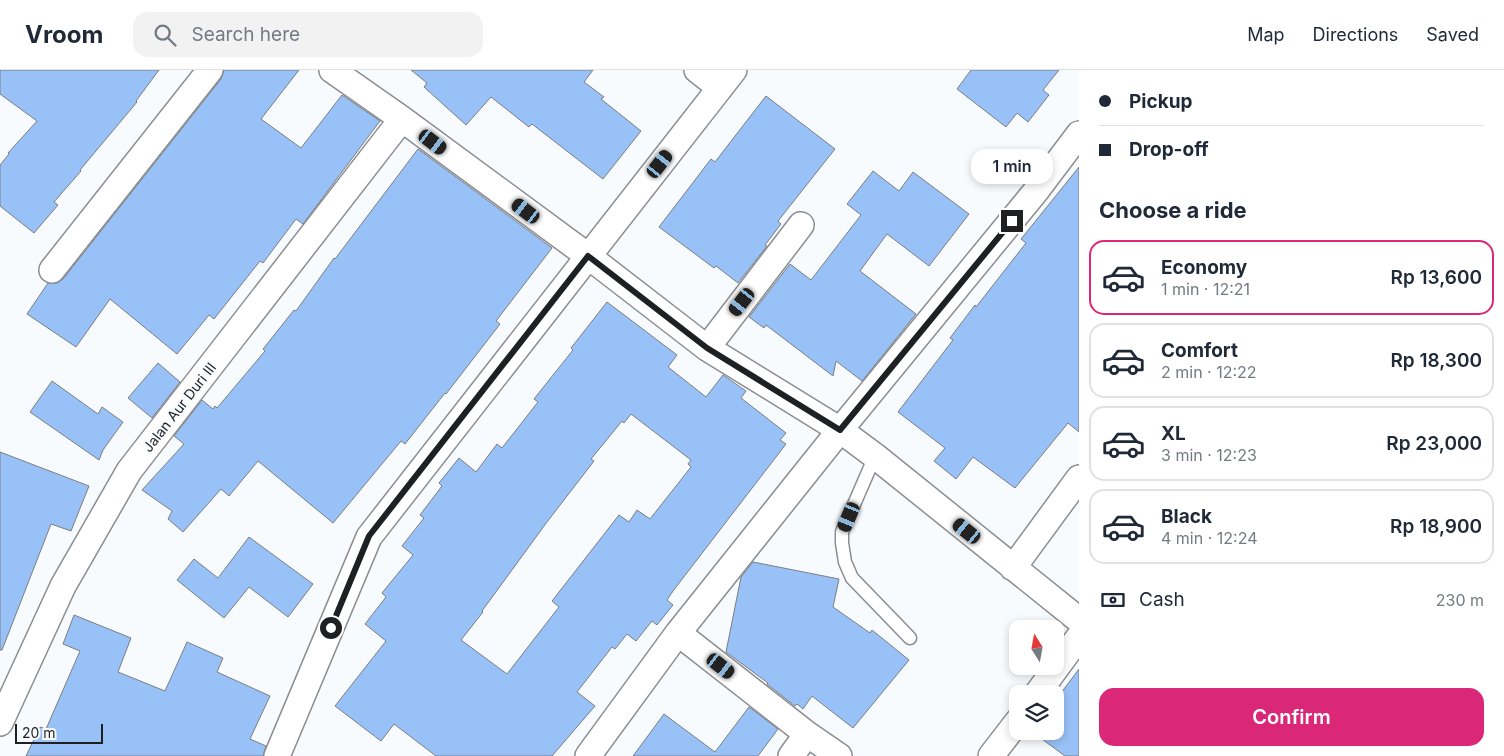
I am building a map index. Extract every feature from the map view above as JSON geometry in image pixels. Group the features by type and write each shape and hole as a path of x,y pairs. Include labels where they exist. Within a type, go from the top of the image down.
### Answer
{"street":[{"path":"52,270 210,70"},
{"path":"332,70 402,119 588,256 707,348 840,430 1079,620"},
{"path":"277,756 369,536 727,79 697,70"},
{"name":"Jalan Aur Duri III","path":"0,723 63,586 129,471 402,119"},
{"path":"588,756 678,633 840,430 1036,191 1079,134"},
{"path":"707,348 801,225"},
{"path":"1013,568 1079,478"},
{"path":"678,633 838,756"},
{"path":"1044,685 1079,637"},
{"path":"991,756 1009,732"},
{"path":"791,756 808,734"}],"lane":[{"path":"874,456 842,532 845,562 852,578 910,638"}],"building":[{"path":"0,70 159,70 137,102 54,202 58,205 34,233 0,206 0,165 8,153 37,121 0,94"},
{"path":"224,70 299,70 261,119 301,148 342,95 380,121 303,224 296,219 263,263 260,261 214,319 209,315 177,354 110,299 76,347 27,314 48,283 57,283 63,279 221,79"},
{"path":"411,70 593,70 584,82 604,97 601,99 641,131 603,179 532,124 529,127 491,97 466,125 424,87 427,83"},
{"path":"971,70 1059,70 1043,90 1049,95 1028,122 1017,113 1006,127 957,89"},
{"path":"766,96 835,149 778,221 781,224 765,245 767,246 738,283 716,266 714,268 659,227 711,159 715,162"},
{"path":"418,149 552,248 496,321 500,324 446,394 405,444 401,441 333,523 258,461 229,496 221,489 183,532 168,519 172,511 142,490 184,444 174,436 202,400 213,409 215,406 217,408 265,351 263,349 294,310 296,311 334,258"},
{"path":"1079,167 1079,432 1068,423 1015,488 973,457 956,479 934,461 945,448 898,412 953,340 950,338 1026,243 1021,239"},
{"path":"873,171 899,191 913,172 969,214 929,266 887,234 860,271 916,314 862,381 836,361 833,376 766,325 764,328 749,317 790,264 811,280 861,215 847,204"},
{"path":"607,302 677,355 668,367 706,397 723,375 746,391 741,398 786,433 780,440 786,444 673,591 667,600 673,605 657,625 652,621 636,641 627,634 615,649 612,647 577,692 595,706 552,756 436,756 394,724 381,741 335,706 386,641 365,624 386,597 382,593 413,555 402,546 424,518 420,515 442,486 439,483 459,458 476,472 497,444 502,448 538,402 534,399 573,350 571,348","holes":["631,414 691,460 688,464 691,467 650,519 637,510 629,522 619,515 552,601 559,607 507,674 461,640 594,461 591,459 622,421 624,423"]},
{"path":"158,363 180,382 152,418 128,398"},
{"path":"52,381 98,414 102,407 123,422 103,450 99,460 30,412"},
{"path":"0,452 89,486 71,531 51,524 2,650 0,650"},
{"path":"249,537 313,584 288,617 249,587 224,618 177,580 194,559 218,578"},
{"path":"753,562 839,579 833,607 870,633 872,630 909,660 853,728 812,696 803,709 797,704 795,706 726,652 741,577"},
{"path":"74,615 131,638 118,672 165,691 187,642 223,658 217,672 270,696 250,739 266,746 263,756 26,756 40,727 46,729 80,651 63,644"},
{"path":"1079,669 1079,756 1065,756 1043,740 1064,740 1064,689"},
{"path":"749,707 778,729 758,756 633,756 664,714 715,752"}],"route":[{"path":"331,628 369,536 588,256 707,348 840,430 1012,221"}]}
